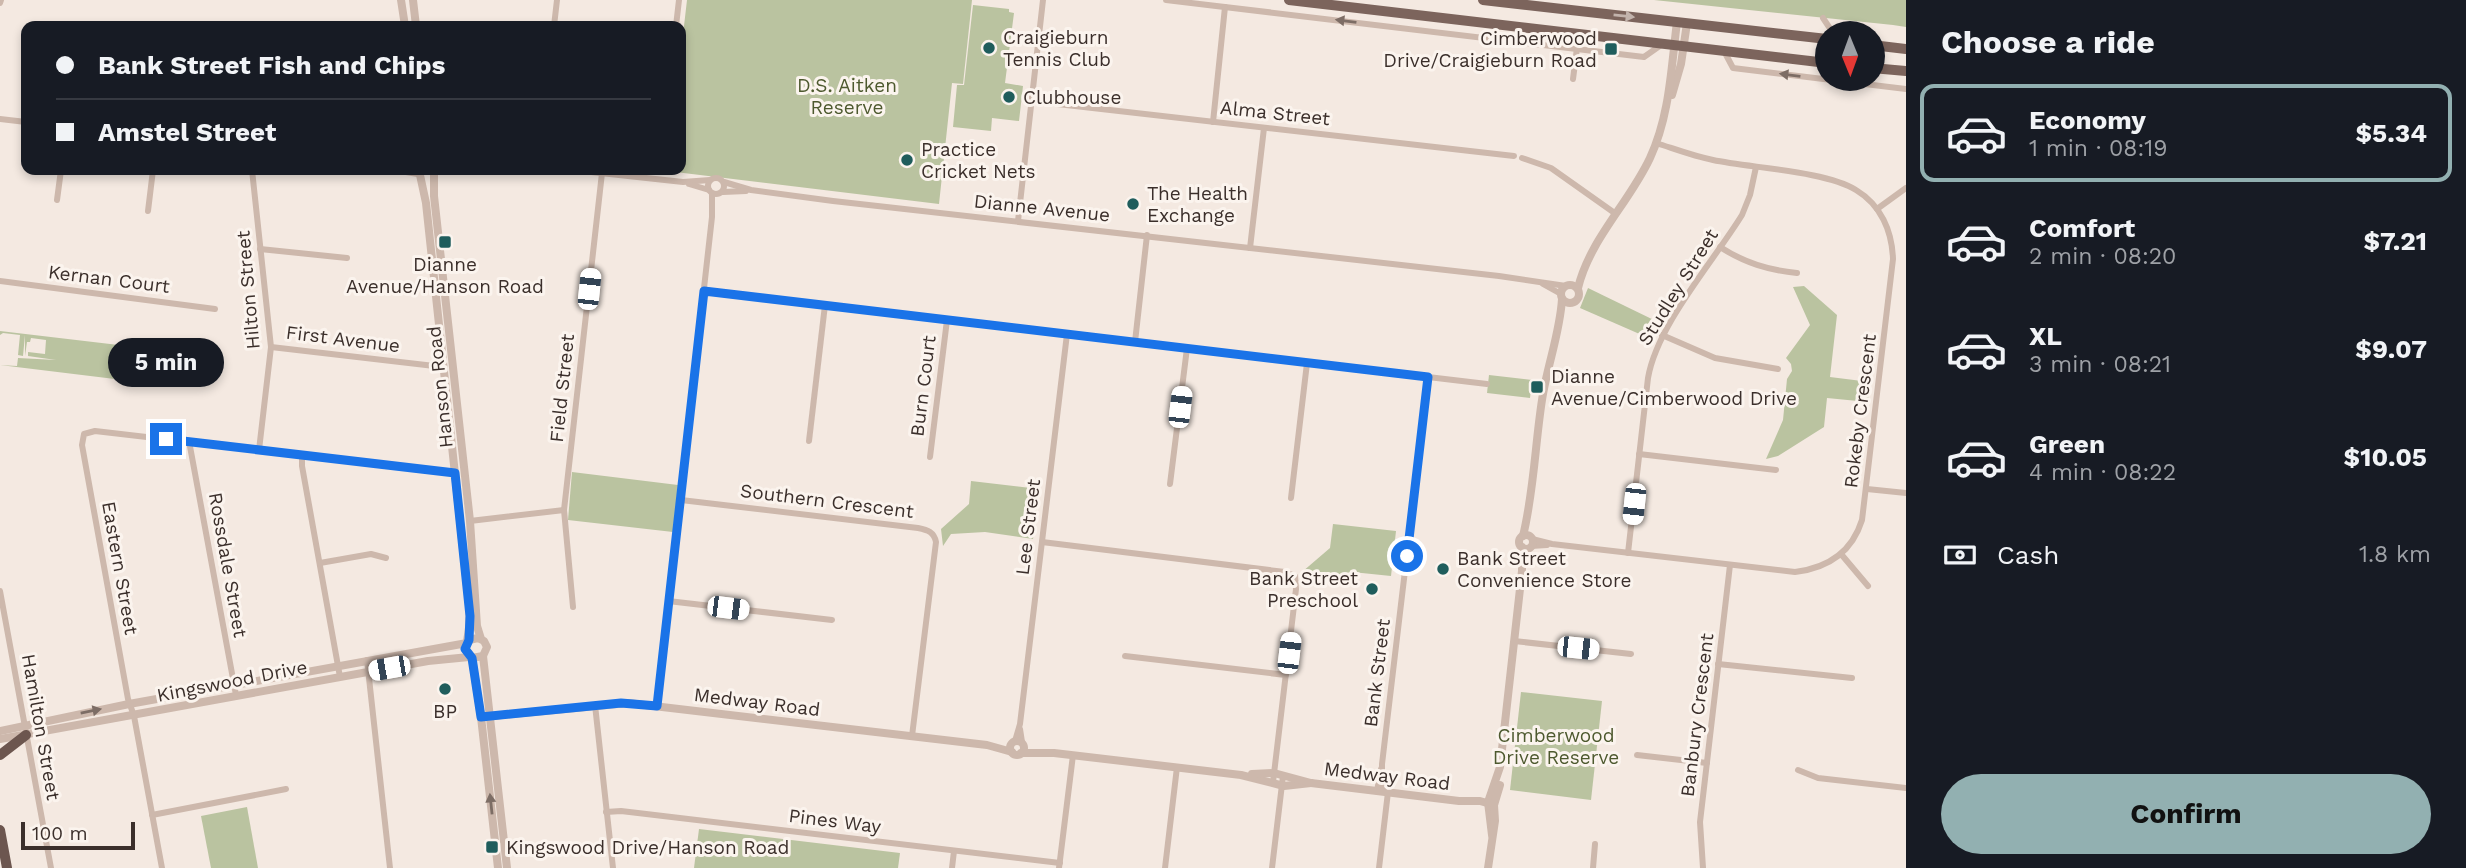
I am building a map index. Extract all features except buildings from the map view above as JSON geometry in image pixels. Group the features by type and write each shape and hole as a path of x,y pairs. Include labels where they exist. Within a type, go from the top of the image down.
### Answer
{"highway":[{"path":"0,755 25,730"},
{"path":"0,830 7,868"}],"main road":[{"path":"1289,0 1815,61"},
{"path":"1483,0 1560,5 1815,37"},
{"path":"1885,47 1906,49"},
{"path":"1885,69 1906,71"}],"street":[{"path":"401,0 404,21"},
{"path":"413,0 415,21"},
{"path":"554,21 556,0"},
{"path":"677,21 679,0"},
{"path":"1018,221 1043,0"},
{"path":"1166,0 1644,57 1673,45"},
{"path":"1213,122 1225,7"},
{"path":"1422,15 1438,31"},
{"path":"1488,868 1495,821 1490,805 1499,789 1542,400 1559,329 1564,291 1585,265 1644,169 1656,143 1667,107 1673,45 1683,19"},
{"path":"1573,79 1577,48"},
{"path":"1724,51 1733,68 1906,89"},
{"name":"Alma Street","path":"1031,101 1518,157 1551,168 1616,214"},
{"path":"0,119 21,121"},
{"path":"1250,247 1264,128"},
{"name":"Rokeby Crescent","path":"1528,542 1795,572 1821,567 1841,554 1860,528 1867,489 1893,259 1890,234 1877,209 1859,191 1843,183 1699,157 1656,143"},
{"name":"Studley Street","path":"1628,553 1650,369 1662,335 1746,205 1756,167"},
{"path":"57,200 60,175"},
{"path":"148,211 152,175"},
{"name":"Hilton Street","path":"253,175 271,347 259,450"},
{"name":"Hanson Road","path":"419,175 426,203 455,473 470,616 468,641"},
{"name":"Hanson Road","path":"436,175 435,201 470,521 477,626 481,639"},
{"name":"Field Street","path":"573,607 564,510 602,175"},
{"name":"Dianne Avenue","path":"618,175 683,183 716,192 751,190"},
{"path":"658,180 659,175"},
{"name":"Dianne Avenue","path":"683,183 717,178 751,190 1538,282 1564,291"},
{"path":"710,180 716,192"},
{"path":"657,706 712,218 716,192 724,182"},
{"path":"1877,209 1906,188"},
{"path":"1135,342 1147,235"},
{"path":"1720,247 1757,266 1797,273"},
{"path":"260,249 347,258"},
{"path":"1559,329 1579,297 1578,288 1585,265"},
{"name":"Kernan Court","path":"0,281 215,309"},
{"path":"1564,291 1578,288"},
{"path":"704,291 1487,384"},
{"path":"1564,291 1567,303 1576,302"},
{"path":"809,441 825,305"},
{"name":"Burn Court","path":"930,457 947,320"},
{"name":"Lee Street","path":"1018,746 1067,334"},
{"path":"1662,335 1722,360 1778,369"},
{"name":"First Avenue","path":"271,347 454,367"},
{"path":"1170,484 1187,348"},
{"path":"1291,498 1307,363"},
{"name":"Bank Street","path":"1379,868 1382,764 1428,377"},
{"name":"Eastern Street","path":"162,868 134,716 129,704 82,438 89,431 95,430 189,441"},
{"path":"189,441 465,473"},
{"name":"Rossdale Street","path":"189,441 236,695"},
{"path":"1639,454 1776,470"},
{"path":"302,455 340,677"},
{"path":"1867,489 1906,493"},
{"name":"Southern Crescent","path":"681,500 918,528 928,530 934,536 936,542 912,736"},
{"path":"460,522 564,510"},
{"path":"1042,542 1292,574 1296,580 1296,589 1286,675 1272,868"},
{"path":"320,563 371,554 386,558"},
{"path":"1841,554 1868,586"},
{"name":"Banbury Crescent","path":"1703,868 1700,836 1730,565"},
{"name":"Hamilton Street","path":"0,591 51,868"},
{"path":"668,601 832,620"},
{"path":"498,868 486,716 486,647 481,639 475,638 468,641 466,652 470,657 486,716 507,868"},
{"name":"Kingswood Drive","path":"0,739 58,718 468,641"},
{"path":"1514,641 1631,654"},
{"path":"427,650 428,661"},
{"path":"470,657 484,656"},
{"path":"1125,656 1286,675"},
{"name":"Kingswood Drive","path":"0,731 60,729 428,661 470,657"},
{"path":"367,660 390,868"},
{"path":"1718,664 1852,678"},
{"name":"Medway Road","path":"486,716 628,703 987,745 1018,746 1054,753 1490,805"},
{"path":"595,705 613,868"},
{"path":"58,718 60,729"},
{"path":"1060,866 1073,755"},
{"path":"1637,755 1707,763"},
{"path":"1165,868 1177,767"},
{"path":"1798,770 1818,778 1906,788"},
{"path":"152,816 286,789"},
{"name":"Pines Way","path":"606,811 954,851 1060,866"},
{"path":"1592,868 1594,844"},
{"path":"952,868 954,851"}],"green space":[{"name":"D.S. Aitken Reserve","path":"687,0 972,0 963,84 952,83 939,204 686,173 685,21"},
{"path":"1654,0 1906,0 1906,27 1885,24 1885,21 1855,21"},
{"name":"Craigieburn Tennis Club","path":"973,5 1009,9 1009,12 1014,13 1005,83 1023,86 1019,121 992,118 991,131 953,127 957,85 964,85"},
{"path":"1804,286 1837,315 1830,377 1870,382 1868,402 1827,398 1824,427 1778,456 1766,459 1783,420 1787,379 1792,371 1786,358 1810,325 1793,287"},
{"path":"1588,288 1660,323 1651,339 1580,308"},
{"path":"0,331 127,346 123,380 0,365 17,366 18,358 56,360 28,356 28,352 45,354 46,340 31,338 30,342 27,342 25,356 25,335 23,356 18,355 20,335 0,335"},
{"path":"1489,375 1532,380 1530,398 1487,393"},
{"path":"572,472 678,485 673,532 568,520"},
{"path":"971,481 1039,489 1033,539 985,532 951,534 943,546 941,529 969,504"},
{"path":"1333,524 1396,531 1391,576 1352,572 1351,578 1305,577 1302,572 1330,548"},
{"name":"Cimberwood Drive Reserve","path":"1521,692 1602,701 1591,800 1510,790"},
{"path":"247,807 258,868 211,868 201,816"},
{"path":"699,829 900,853 898,868 694,868"}],"place":[{"name":"Craigieburn Tennis Club","path":"989,48"},
{"name":"Cimberwood Drive/Craigieburn Road","path":"1611,49"},
{"name":"Clubhouse","path":"1009,97"},
{"name":"Practice Cricket Nets","path":"907,160"},
{"name":"The Health Exchange","path":"1133,204"},
{"name":"Dianne Avenue/Hanson Road","path":"445,242"},
{"name":"Dianne Avenue/Cimberwood Drive","path":"1537,387"},
{"name":"Bank Street Convenience Store","path":"1443,569"},
{"name":"Bank Street Preschool","path":"1372,589"},
{"name":"BP","path":"445,689"},
{"name":"Kingswood Drive/Hanson Road","path":"492,847"}],"route":[{"path":"166,439 455,473 470,616 469,640 465,649 472,658 481,717 621,703 657,706 704,291 1428,377 1407,556"}]}
